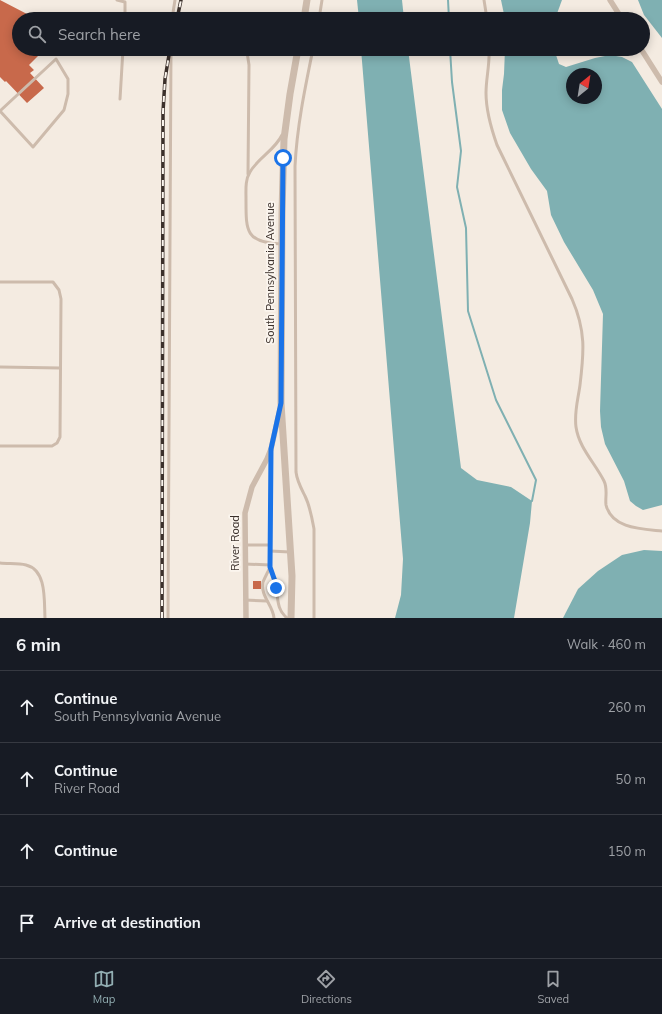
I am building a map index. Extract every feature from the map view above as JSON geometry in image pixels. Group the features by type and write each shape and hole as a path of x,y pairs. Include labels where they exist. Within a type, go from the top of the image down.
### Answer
{"street":[{"path":"305,12 307,0"},
{"path":"610,0 618,12"},
{"name":"South Pennsylvania Avenue","path":"291,618 292,590 281,403 282,244 283,158 286,121 297,56"},
{"path":"645,56 662,82"},
{"name":"River Road","path":"246,618 245,513 252,487 271,449 281,403"}],"lane":[{"path":"117,0 126,2 125,12"},
{"path":"173,12 175,0"},
{"path":"319,12 322,0"},
{"path":"484,0 486,12"},
{"path":"120,100 123,56"},
{"path":"168,618 171,56"},
{"path":"248,56 249,65 246,184 247,227 252,235 262,241 270,244 282,244"},
{"path":"311,56 296,142 295,363 296,472 299,485 309,506 314,529 314,618"},
{"path":"490,56 486,92 489,118 497,145 572,299 581,322 583,334 583,357 575,414 580,439 589,458 604,481 606,487 606,504 612,517 625,525 662,531"},
{"path":"56,59 68,79 68,94 64,110 33,148 0,111 22,90 56,59"},
{"path":"247,178 252,168 279,142 286,121"},
{"path":"0,282 53,282 59,290 61,298 60,437 57,443 52,446 0,446"},
{"path":"0,367 60,368"},
{"path":"271,449 270,566 276,584 277,603 287,618"},
{"path":"245,545 270,545"},
{"path":"270,551 290,552"},
{"path":"0,563 25,564 37,572 42,582 45,618"},
{"path":"245,564 270,566"},
{"path":"270,566 263,582 263,594 273,612 274,618"},
{"path":"245,600 267,601"}],"water":[{"path":"357,0 402,0 403,12 358,12"},
{"path":"501,0 562,0 558,12 504,12"},
{"path":"638,0 662,0 662,38 650,23 650,12 643,12"},
{"path":"362,56 409,56 461,468 477,480 511,487 532,501 530,523 514,618 395,618 401,595 403,559"},
{"path":"505,56 556,56 559,64 566,67 605,56 622,57 632,62 662,109 662,505 643,510 630,501 624,481 605,444 601,427 600,411 603,314 593,290 564,242 551,215 547,191 531,169 510,133 502,110"},
{"path":"644,550 662,551 662,618 563,618 578,589 598,571 622,555"}],"building":[{"path":"0,0 23,12 12,12 12,56 38,56 29,65 34,70 30,73 44,88 27,103 6,81 5,82 0,77"},
{"path":"253,581 261,581 261,589 253,589"}],"waterway":[{"path":"448,0 449,12"},
{"path":"450,56 452,82 461,151 457,187 466,228 468,311 496,400 536,480 532,501"}],"railway":[{"path":"178,12 181,0"},
{"path":"162,618 163,112 165,79 169,56"}],"route":[{"path":"276,588 270,567 271,449 281,403 283,158"}]}
